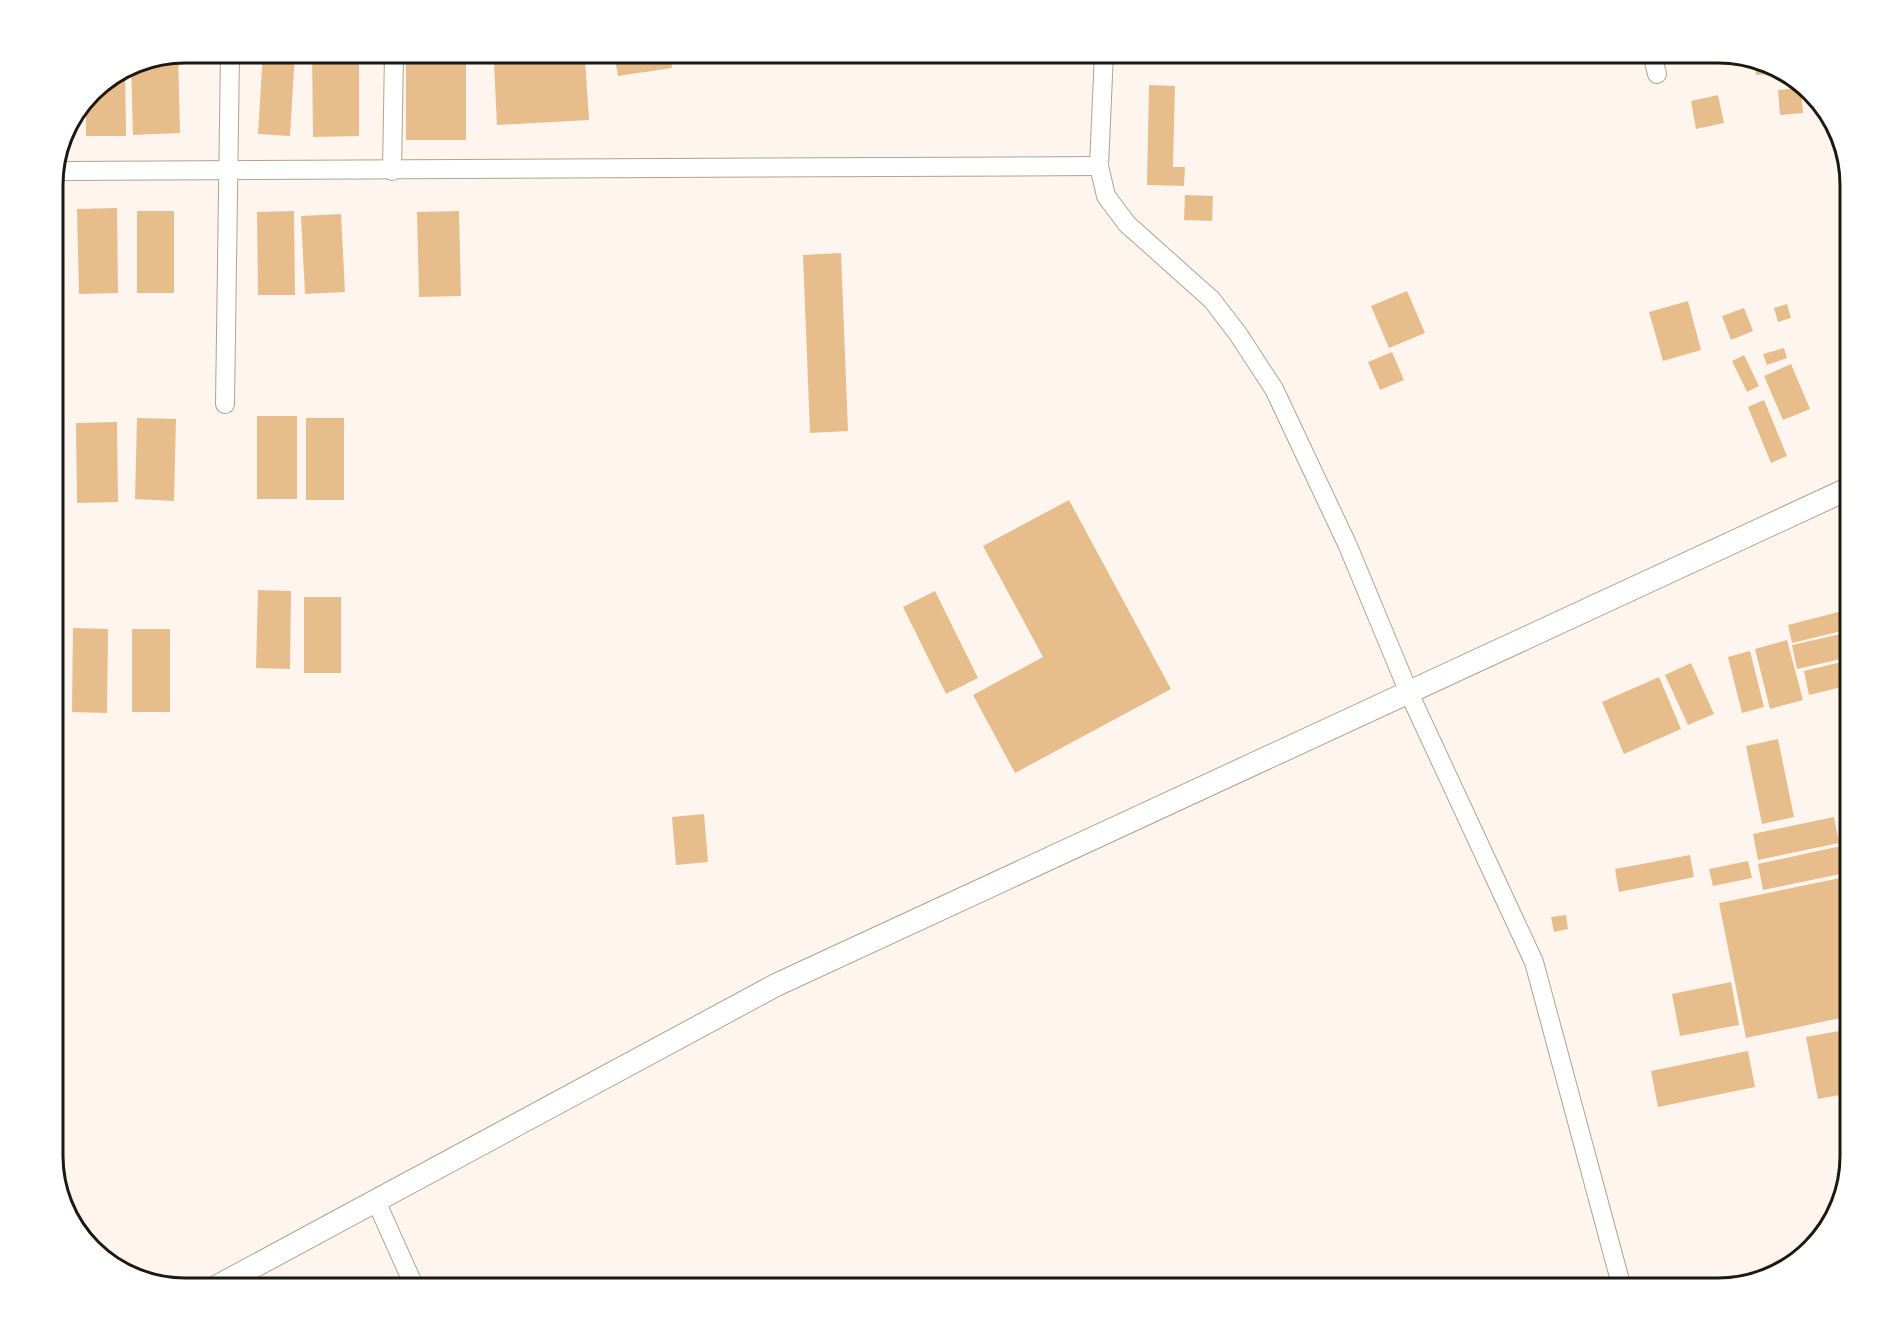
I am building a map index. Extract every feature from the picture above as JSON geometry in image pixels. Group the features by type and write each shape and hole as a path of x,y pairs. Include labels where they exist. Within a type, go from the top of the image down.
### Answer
{"main road":[{"path":"233,1278 776,985 1840,493"}],"street":[{"path":"225,404 230,63"},
{"path":"392,171 394,63"},
{"path":"1104,63 1099,166 1101,181 1113,206 1161,256 1212,300 1274,390 1348,546 1409,693 1534,962 1619,1278"},
{"path":"1654,63 1657,75"},
{"path":"64,171 1099,166"},
{"path":"376,1201 411,1278"}],"building":[{"path":"178,63 180,133 133,135 131,75 145,69"},
{"path":"262,63 294,63 290,136 258,134"},
{"path":"312,63 359,63 359,136 313,137"},
{"path":"406,63 466,63 466,140 406,140"},
{"path":"585,63 589,120 497,125 494,64"},
{"path":"616,63 671,63 672,68 618,76"},
{"path":"1756,68 1768,74 1756,75"},
{"path":"125,78 126,136 86,136 86,114 104,93"},
{"path":"1149,85 1175,86 1173,167 1185,167 1184,186 1147,185"},
{"path":"1793,89 1799,93 1802,96 1803,113 1780,115 1778,90"},
{"path":"1718,95 1724,123 1696,129 1691,101"},
{"path":"1185,195 1213,196 1212,221 1184,220"},
{"path":"117,208 118,293 79,294 77,209"},
{"path":"137,211 174,211 174,293 137,293"},
{"path":"294,211 295,295 258,295 257,212"},
{"path":"459,211 461,296 419,297 417,212"},
{"path":"341,214 345,292 305,294 301,216"},
{"path":"841,253 848,431 810,433 803,255"},
{"path":"1407,291 1425,333 1389,348 1371,306"},
{"path":"1688,301 1701,350 1663,361 1649,312"},
{"path":"1787,304 1791,318 1778,322 1774,308"},
{"path":"1744,308 1753,331 1731,340 1722,316"},
{"path":"1784,348 1787,358 1767,365 1763,354"},
{"path":"1392,352 1404,380 1380,390 1368,362"},
{"path":"1744,355 1759,386 1747,392 1732,361"},
{"path":"1791,364 1810,409 1783,420 1764,376"},
{"path":"1764,400 1787,456 1771,463 1748,407"},
{"path":"257,416 297,416 297,499 257,499"},
{"path":"137,418 176,419 174,501 135,499"},
{"path":"306,418 344,418 344,500 306,500"},
{"path":"117,422 118,502 77,503 76,423"},
{"path":"1069,500 1171,689 1015,773 973,695 1043,657 983,546"},
{"path":"258,590 291,591 290,669 256,668"},
{"path":"935,591 978,678 946,694 903,607"},
{"path":"304,597 341,597 341,673 304,673"},
{"path":"1840,612 1840,631 1792,643 1788,625"},
{"path":"73,628 108,629 107,713 72,712"},
{"path":"132,629 170,629 170,712 132,712"},
{"path":"1840,634 1840,659 1797,669 1792,645"},
{"path":"1787,640 1803,700 1770,709 1755,649"},
{"path":"1750,651 1764,707 1742,713 1728,657"},
{"path":"1840,662 1840,687 1809,695 1804,671"},
{"path":"1691,663 1714,714 1688,725 1665,675"},
{"path":"1659,677 1681,729 1624,754 1602,702"},
{"path":"1778,739 1794,817 1762,824 1746,746"},
{"path":"704,814 708,862 676,865 672,817"},
{"path":"1834,817 1839,843 1758,860 1753,834"},
{"path":"1840,846 1840,874 1763,890 1758,864"},
{"path":"1690,855 1694,877 1619,892 1615,869"},
{"path":"1748,861 1752,878 1713,886 1709,869"},
{"path":"1840,878 1840,1018 1746,1038 1719,903"},
{"path":"1566,915 1568,929 1554,932 1551,917"},
{"path":"1731,982 1739,1025 1680,1036 1672,994"},
{"path":"1840,1031 1840,1095 1818,1099 1806,1037"},
{"path":"1748,1051 1755,1087 1658,1107 1651,1071"}]}
